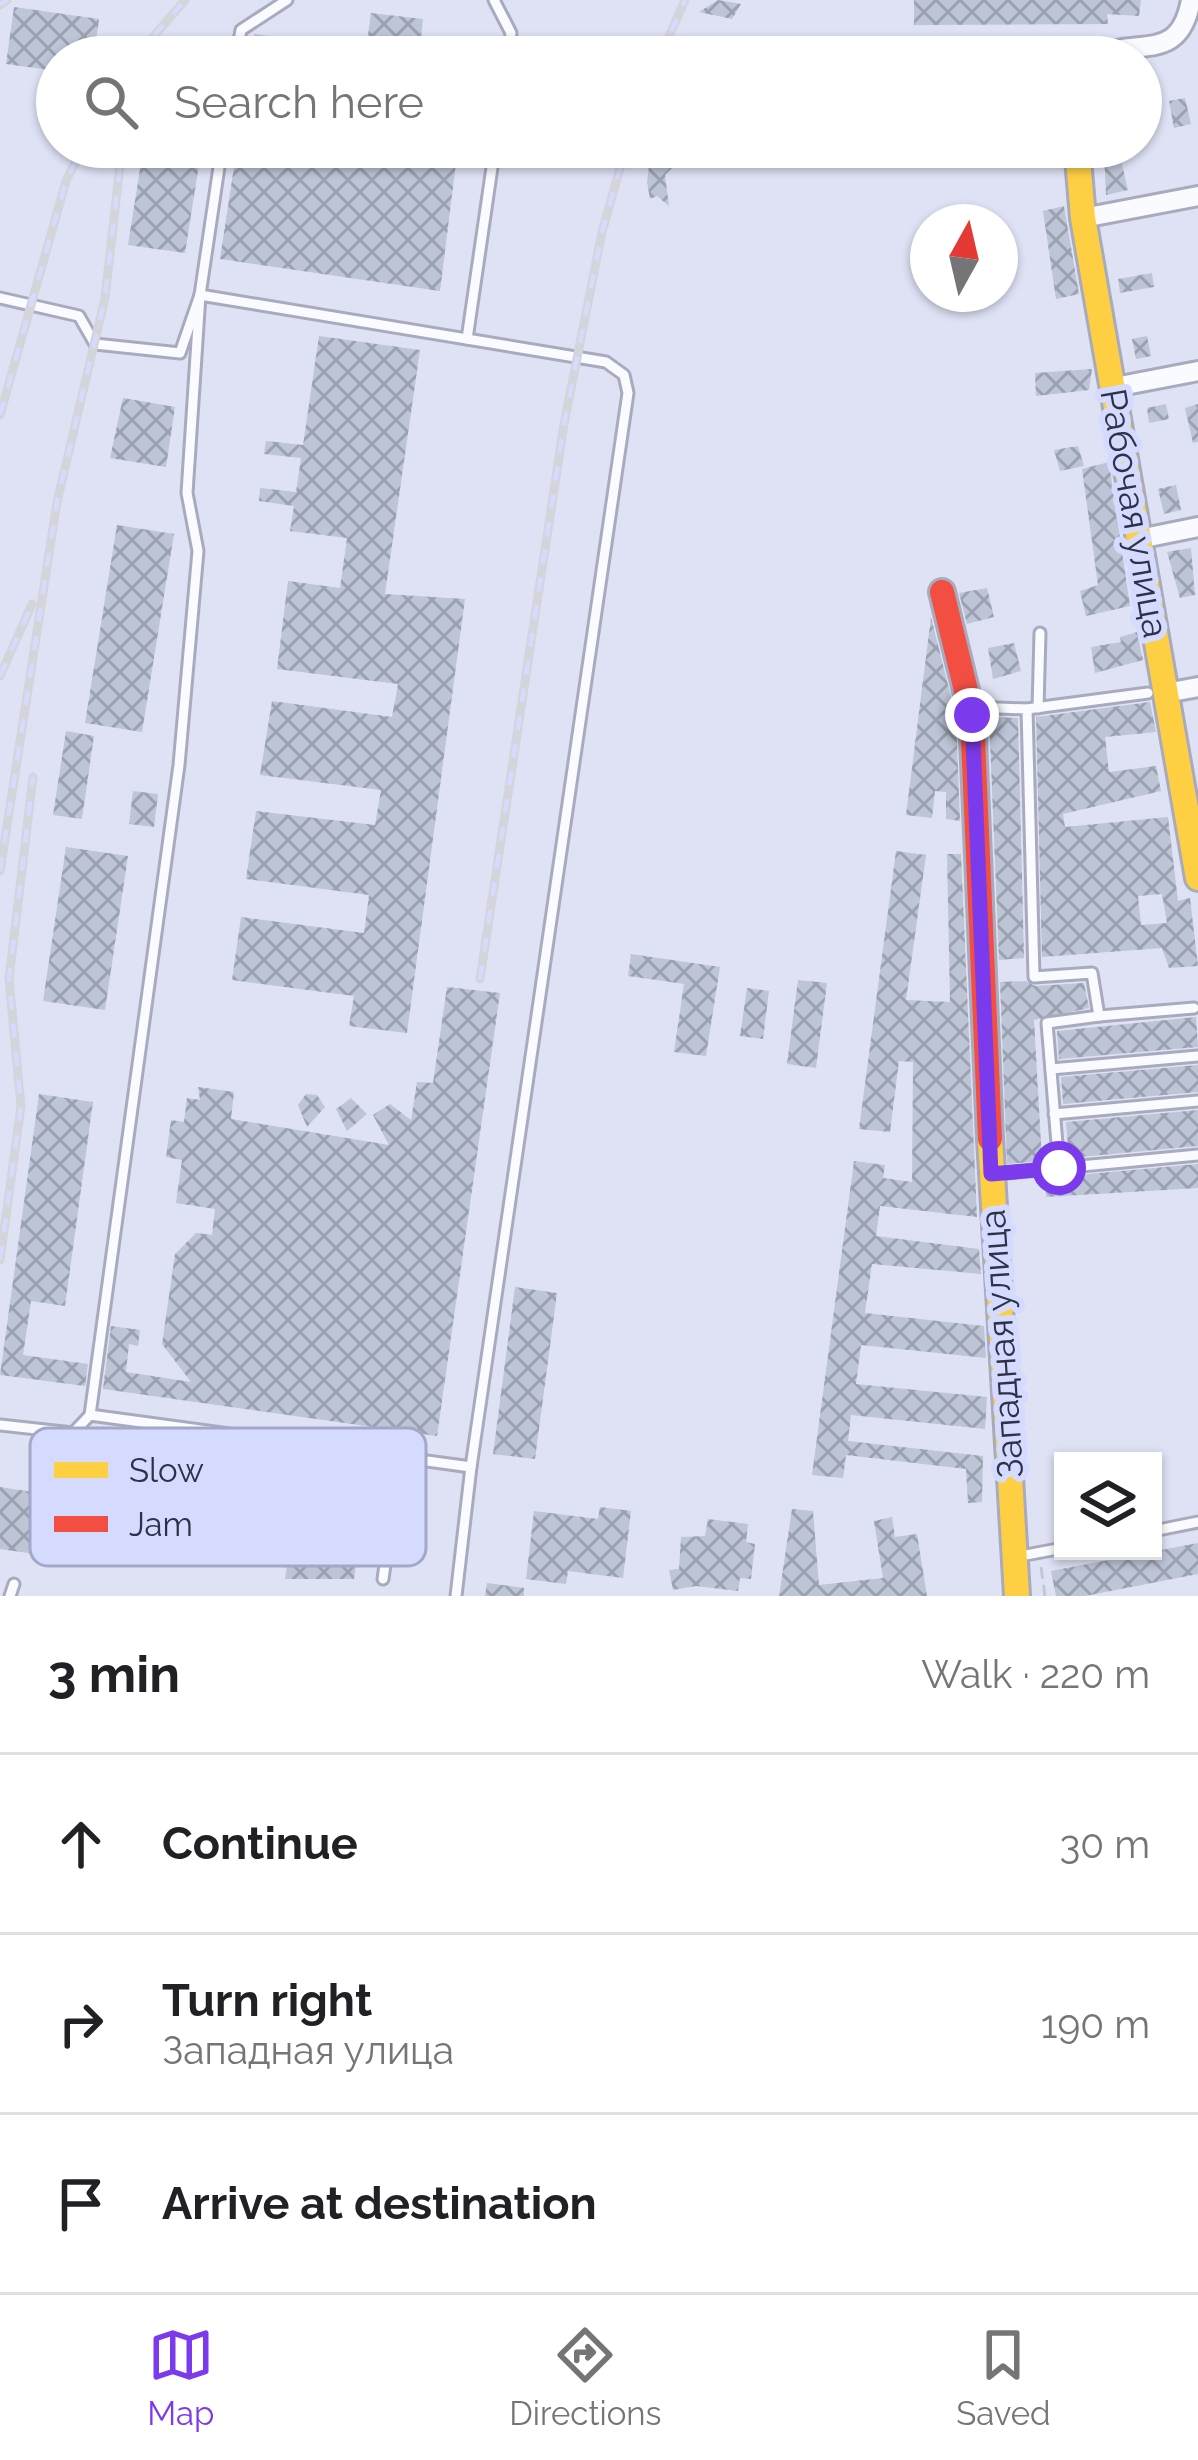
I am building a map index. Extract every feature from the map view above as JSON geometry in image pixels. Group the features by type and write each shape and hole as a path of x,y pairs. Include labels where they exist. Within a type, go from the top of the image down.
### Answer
{"street":[{"path":"1162,45 1179,33 1191,0"},
{"name":"Рабочая улица","path":"1079,168 1083,218 1139,538 1157,693 1195,841 1198,878"},
{"path":"1083,218 1198,196"},
{"path":"1115,387 1198,371"},
{"path":"1139,538 1198,527"},
{"name":"Западная улица","path":"942,592 970,707 991,1174 1027,1555 1017,1596"},
{"path":"1157,693 1198,687"}],"lane":[{"path":"240,36 241,30 287,0"},
{"path":"494,0 512,36"},
{"path":"78,1428 90,1415 179,765 198,551 187,493 200,295 219,168"},
{"path":"467,339 492,168"},
{"path":"0,298 79,316 95,344 180,353 200,295"},
{"path":"200,295 606,362 624,375 628,393 456,1596"},
{"path":"1040,633 1033,708 1034,977 1092,973 1099,1016"},
{"path":"970,707 1033,708 1157,693"},
{"path":"1059,1168 1047,1023 1194,1008"},
{"path":"1051,1069 1198,1056"},
{"path":"1054,1114 1198,1101"},
{"path":"991,1174 1198,1155"},
{"path":"90,1415 184,1428"},
{"path":"0,1425 30,1428"},
{"path":"426,1462 471,1468"},
{"path":"1162,1529 1198,1522"},
{"path":"1027,1555 1054,1550"},
{"path":"382,1579 384,1566"}],"path":[{"path":"1027,1555 1046,1596"}],"building":[{"path":"718,0 741,4 732,19 699,12"},
{"path":"914,0 1141,0 1139,16 1107,14 1108,24 914,25"},
{"path":"14,7 99,19 97,36 36,36 36,68 6,64"},
{"path":"371,13 423,19 421,36 368,36"},
{"path":"1185,98 1191,124 1174,128 1169,101"},
{"path":"140,168 198,168 185,253 128,245"},
{"path":"234,168 455,168 440,291 220,259"},
{"path":"649,168 672,168 665,175 669,206 657,196 650,199"},
{"path":"1105,168 1123,168 1128,190 1106,195"},
{"path":"1064,206 1079,294 1056,299 1043,211"},
{"path":"1152,273 1154,287 1120,293 1118,279"},
{"path":"319,336 420,350 385,594 465,599 407,1033 349,1026 354,996 232,980 241,917 364,933 369,895 246,879 256,811 375,825 381,790 260,775 272,701 392,717 398,684 277,669 288,581 340,588 347,538 290,531 294,506 259,501 260,488 296,492 301,458 264,454 266,441 303,445"},
{"path":"1147,336 1151,356 1136,359 1132,339"},
{"path":"1092,369 1089,390 1036,396 1035,373"},
{"path":"123,398 175,407 166,467 110,458"},
{"path":"1166,404 1169,419 1149,423 1147,408"},
{"path":"1198,404 1198,442 1193,443 1185,408"},
{"path":"1078,446 1084,466 1060,471 1054,450"},
{"path":"1109,462 1130,606 1086,616 1080,591 1098,585 1082,469"},
{"path":"1176,485 1181,510 1164,514 1158,489"},
{"path":"117,525 174,534 142,732 85,723"},
{"path":"1191,548 1195,595 1180,598 1167,552"},
{"path":"987,588 994,617 967,624 959,593"},
{"path":"931,617 956,717 960,821 946,819 946,792 935,791 932,818 906,815"},
{"path":"1137,632 1143,660 1095,673 1091,647 1121,642 1120,637"},
{"path":"1014,643 1021,671 993,679 988,648"},
{"path":"1150,702 1156,732 1105,737 1109,772 1156,766 1161,791 1063,814 1065,827 1168,817 1178,901 1190,898 1198,966 1169,968 1162,948 1042,957 1036,717","holes":["1162,894 1167,923 1141,925 1138,896"]},
{"path":"989,717 1018,718 1024,958 999,960"},
{"path":"66,731 94,736 82,819 53,815"},
{"path":"133,791 158,794 154,827 129,824"},
{"path":"66,847 128,856 105,1010 43,1001"},
{"path":"896,851 926,855 906,1000 950,1002 947,854 961,854 977,1217 880,1206 876,1236 979,1249 981,1274 872,1264 865,1313 984,1326 986,1358 861,1345 856,1384 987,1397 985,1429 851,1415 848,1441 983,1456 982,1502 968,1503 966,1469 846,1455 843,1478 812,1475 854,1161 885,1165 883,1178 912,1182 913,1062 899,1061 890,1132 859,1129"},
{"path":"631,954 720,967 706,1056 674,1052 684,984 628,976"},
{"path":"798,980 827,983 816,1068 787,1064"},
{"path":"1026,981 1035,986 1084,983 1089,1008 1034,1020 1042,1161 1007,1164 1000,982"},
{"path":"447,987 500,993 437,1436 426,1434 426,1428 380,1428 103,1389 111,1326 140,1330 138,1346 129,1344 126,1372 191,1382 162,1344 175,1254 196,1233 212,1235 215,1209 176,1203 182,1160 166,1157 171,1120 184,1122 187,1098 200,1100 198,1087 234,1092 231,1119 389,1145 373,1115 390,1104 411,1120 417,1082 433,1083"},
{"path":"747,988 769,991 763,1039 740,1036"},
{"path":"1196,1017 1198,1047 1059,1059 1057,1031"},
{"path":"1198,1065 1198,1092 1063,1104 1061,1077"},
{"path":"39,1094 93,1102 65,1306 31,1301 23,1355 88,1364 85,1386 0,1375"},
{"path":"306,1094 317,1095 325,1107 307,1127 298,1105"},
{"path":"351,1098 367,1114 347,1131 336,1109"},
{"path":"1198,1110 1198,1146 1069,1158 1066,1122"},
{"path":"1198,1164 1198,1188 1046,1197 1045,1178"},
{"path":"515,1287 557,1293 535,1459 493,1454"},
{"path":"0,1487 30,1492 30,1553 0,1549"},
{"path":"600,1507 631,1511 623,1578 568,1571 566,1584 526,1579 534,1511 598,1519"},
{"path":"792,1509 813,1511 819,1585 883,1578 874,1521 892,1517 895,1537 917,1534 927,1596 779,1596"},
{"path":"708,1519 748,1524 746,1542 755,1544 751,1579 740,1578 738,1591 696,1586 673,1590 669,1570 679,1569 681,1537 705,1536"},
{"path":"1198,1543 1198,1574 1085,1596 1056,1596 1051,1571 1109,1560 1162,1560 1162,1550"},
{"path":"287,1566 356,1566 354,1579 285,1579"},
{"path":"487,1583 524,1588 524,1596 485,1596"}],"railway":[{"path":"0,5 7,0"},
{"path":"154,36 185,0"},
{"path":"669,36 685,0"},
{"path":"0,415 72,168"},
{"path":"0,871 57,502 105,298 120,168"},
{"path":"480,979 564,424 602,232 620,168"},
{"path":"0,676 32,604"},
{"path":"0,1260 21,1106 9,979 33,777"}],"traffic: slow":[{"path":"1079,168 1083,218 1198,878"},
{"path":"990,1139 1017,1596"}],"traffic: jam":[{"path":"942,592 972,715 990,1139"}],"route":[{"path":"972,715 991,1174 1059,1168"}]}
